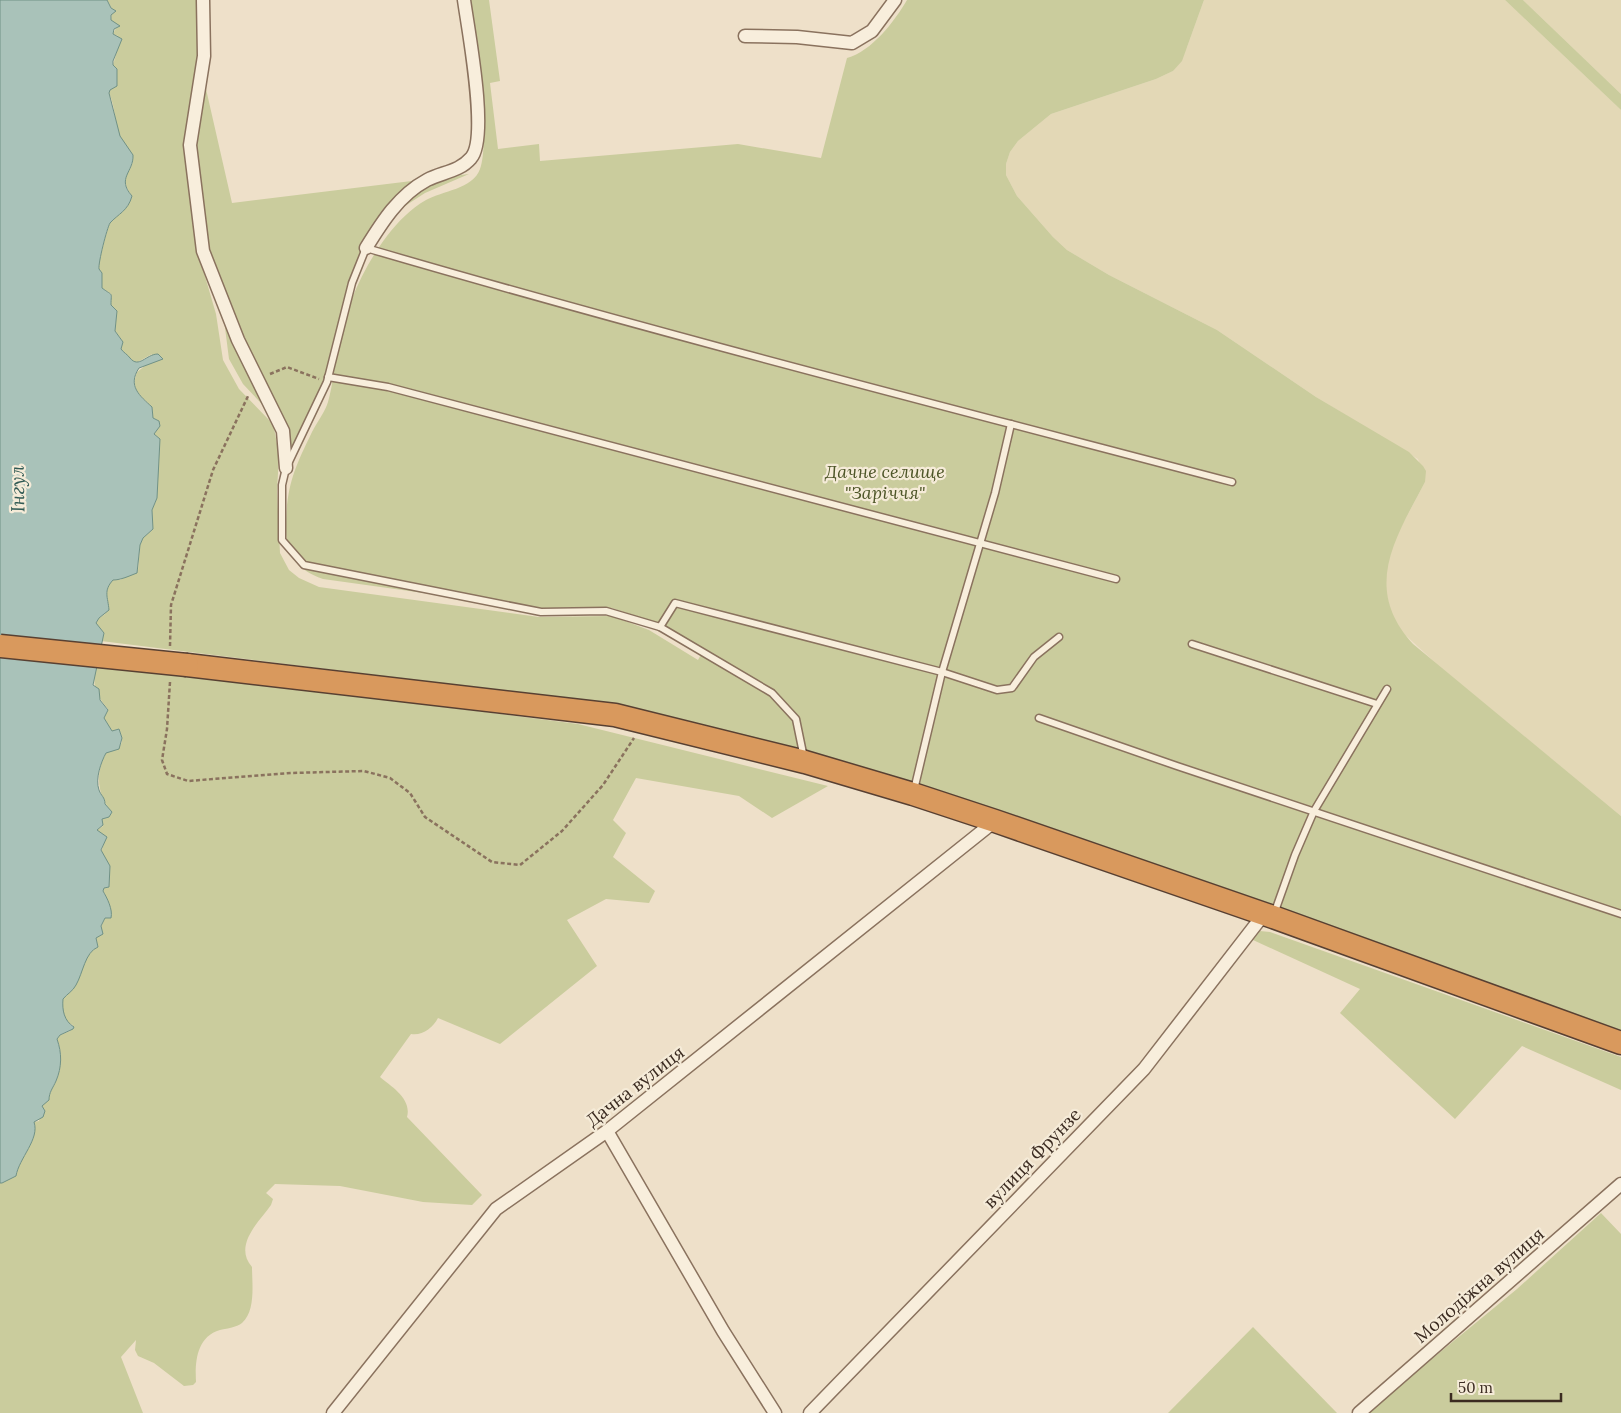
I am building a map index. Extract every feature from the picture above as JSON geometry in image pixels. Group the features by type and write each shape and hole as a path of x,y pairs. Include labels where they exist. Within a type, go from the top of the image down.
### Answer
{"highway":[{"path":"0,646 187,665 615,715 805,762 913,794 1268,916 1621,1043"}],"street":[{"path":"203,0 204,56 190,145 203,251 238,340 283,432 286,468"},
{"path":"366,248 398,203 427,180 460,168 472,157 479,135 478,113 464,0"},
{"path":"745,36 797,37 852,43 872,31 895,0"},
{"name":"Дачна вулиця","path":"333,1413 496,1209 607,1131 995,821"},
{"name":"вулиця Фрунзе","path":"810,1413 1144,1069 1268,916"},
{"path":"607,1131 723,1331 774,1413"},
{"name":"Молодіжна вулиця","path":"1359,1413 1621,1184"}],"lane":[{"path":"805,762 796,719 772,693 660,627 606,611 541,612 304,565 282,540 282,485 286,468 328,377 352,282 366,248 545,300 1232,482"},
{"path":"328,377 388,387 1116,579"},
{"path":"913,794 942,672 980,543 1011,424"},
{"path":"660,627 675,603 942,672 997,690 1012,688 1034,657 1059,638"},
{"path":"1192,644 1377,704"},
{"path":"1268,916 1314,811 1387,689"},
{"path":"1039,718 1621,914"}],"shaded area":[{"path":"1204,0 1505,0 1621,110 1621,816 1440,667 1400,630 1391,613 1386,592 1385,575 1390,552 1398,533 1425,482 1418,459 1316,397 1217,330 1109,275 1067,250 1017,196 1006,175 1006,164 1010,152 1018,141 1051,114 1156,79 1173,71 1187,47"},
{"path":"1523,0 1621,0 1621,94"}],"green space":[{"name":"Дачне селище \"Заріччя\"","path":"107,0 200,0 201,56 190,133 200,259 216,314 223,360 239,389 270,421 274,428 279,455 277,491 280,553 289,570 299,578 319,587 539,617 612,616 649,630 698,660 703,651 653,622 612,608 539,609 323,579 300,566 288,547 286,514 289,490 306,445 328,402 344,320 362,275 387,236 410,212 426,200 456,189 471,181 480,169 484,133 482,110 476,61 465,0 489,0 500,81 490,83 498,149 539,144 540,161 738,144 821,158 847,58 865,49 882,35 907,0 1204,0 1182,61 1173,71 1156,79 1051,114 1018,141 1010,152 1006,164 1006,175 1017,196 1067,250 1109,275 1217,330 1316,397 1409,452 1423,466 1426,471 1425,482 1403,523 1389,563 1386,583 1389,603 1398,623 1413,644 1621,816 1621,1035 983,810 486,689 101,641 104,633 96,623 105,614 107,608 108,586 113,580 120,580 138,570 140,545 143,538 153,529 152,510 156,501 160,439 154,434 160,426 159,421 153,418 152,407 138,392 135,384 137,372 146,365 152,354 136,363 132,362 121,349 122,340 115,331 117,311 111,305 111,294 102,288 99,274 99,262 109,225 125,209 132,196 127,189 126,178 133,162 131,152 120,138 109,93 117,85 117,69 113,65 119,44 118,36 113,34 116,28 111,20 112,9"},
{"path":"1505,0 1523,0 1621,94 1621,110"},
{"path":"207,54 206,89 232,203 469,174 425,193 394,215 364,259 341,315 332,347 322,402 289,471 275,418 243,384 229,359 223,312 212,283 196,165 196,133"},
{"path":"96,666 351,695 578,724 828,786 772,818 739,796 636,778 613,820 626,833 613,857 655,891 649,903 606,899 567,920 597,966 500,1044 438,1018 427,1030 419,1034 411,1034 380,1077 404,1099 408,1111 407,1117 482,1195 472,1205 423,1202 340,1186 275,1184 266,1193 273,1199 271,1205 255,1226 246,1242 247,1259 252,1267 252,1296 249,1311 242,1323 212,1333 206,1338 197,1359 196,1382 193,1385 184,1386 154,1363 138,1356 135,1350 136,1340 121,1357 143,1413 0,1413 0,1183 16,1176 34,1136 34,1122 39,1121 43,1104 49,1100 60,1065 60,1049 57,1039 60,1035 70,1031 73,1025 67,1023 62,1010 63,999 72,991 84,963 93,950 98,947 96,938 105,918 109,918 110,915 109,904 103,891 104,888 109,887 110,866 101,853 105,840 97,830 103,826 102,819 109,817 112,812 103,799 99,776 106,753 118,748 122,740 119,729 112,731 104,718 108,709 97,694 94,679"},
{"path":"1260,931 1270,932 1621,1057 1621,1090 1522,1046 1455,1119 1340,1013 1360,989 1253,940"},
{"path":"1601,1213 1621,1234 1621,1413 1366,1413 1517,1289"},
{"path":"1253,1327 1337,1413 1168,1413"}],"water":[{"name":"Інгул","path":"0,0 107,0 111,8 116,11 111,15 111,20 120,26 114,29 113,34 122,39 113,61 113,65 117,69 117,86 110,90 109,93 120,136 133,155 133,161 126,180 127,190 132,196 125,209 110,223 99,269 102,273 102,288 111,295 111,305 117,311 115,331 123,342 121,349 136,362 158,354 163,359 139,368 134,380 136,390 152,407 153,418 159,421 160,426 154,434 160,439 157,498 152,510 153,529 143,538 140,545 137,573 122,579 113,580 107,591 109,610 96,623 104,633 93,685 99,689 100,700 108,710 104,718 112,731 119,729 122,738 119,749 106,753 98,776 99,790 105,804 112,812 109,817 102,819 103,825 97,830 107,837 101,850 110,866 109,887 104,888 103,891 108,900 111,918 105,918 101,926 103,934 96,938 98,947 90,953 75,987 63,999 64,1015 74,1027 60,1035 57,1039 61,1060 58,1076 50,1092 49,1100 42,1106 45,1111 43,1117 34,1122 35,1128 32,1142 16,1176 2,1183 0,1183"}]}
